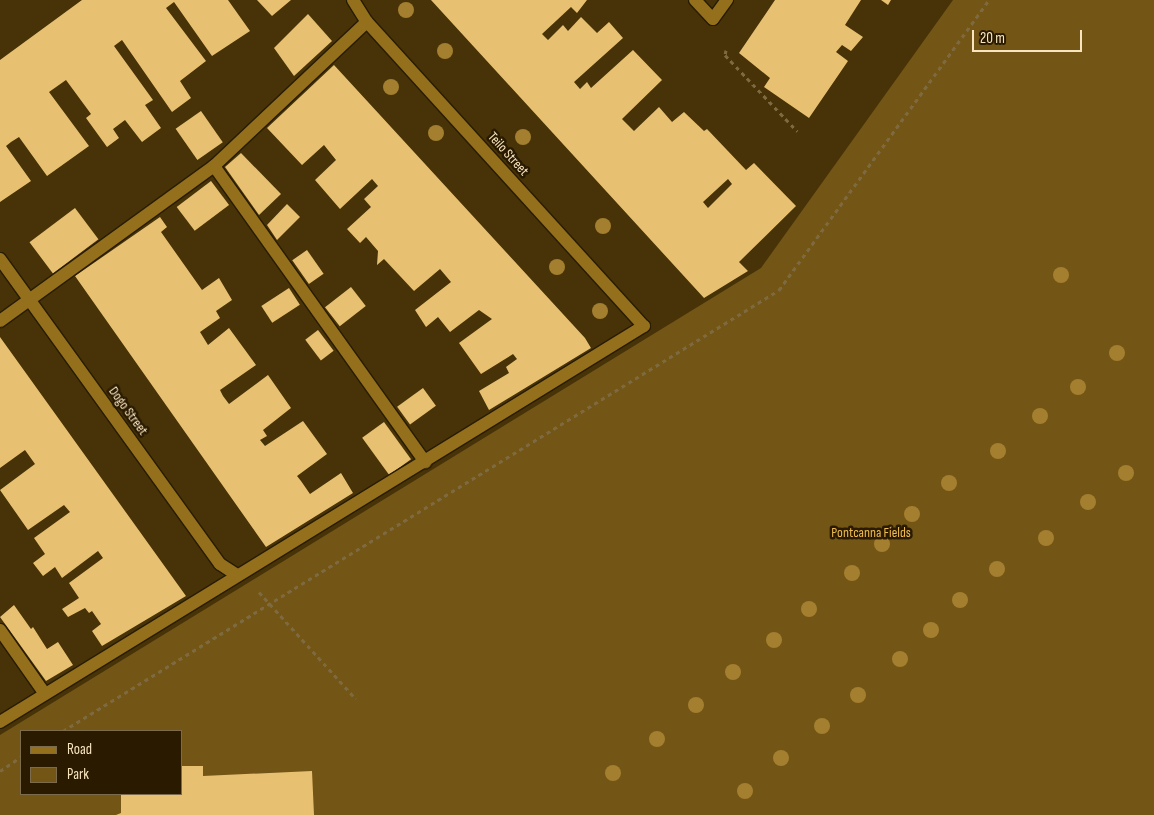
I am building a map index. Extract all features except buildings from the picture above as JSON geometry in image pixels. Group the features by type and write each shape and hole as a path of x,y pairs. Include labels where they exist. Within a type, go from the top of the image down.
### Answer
{"street":[{"name":"Teilo Street","path":"353,0 367,22 644,326 425,462"},
{"path":"695,0 713,20 727,0"},
{"path":"0,321 214,166 367,22"},
{"path":"0,722 425,462 214,166"},
{"name":"Dogo Street","path":"0,259 220,564 237,576"},
{"path":"0,630 45,694"}],"path":[{"path":"726,50 725,55 797,131"},
{"path":"256,590 270,602 356,699"},
{"path":"65,730 270,602"},
{"path":"0,771 20,758"}],"green space":[{"name":"Pontcanna Fields","path":"953,0 1154,0 1154,815 0,815 0,735 761,268"}]}
